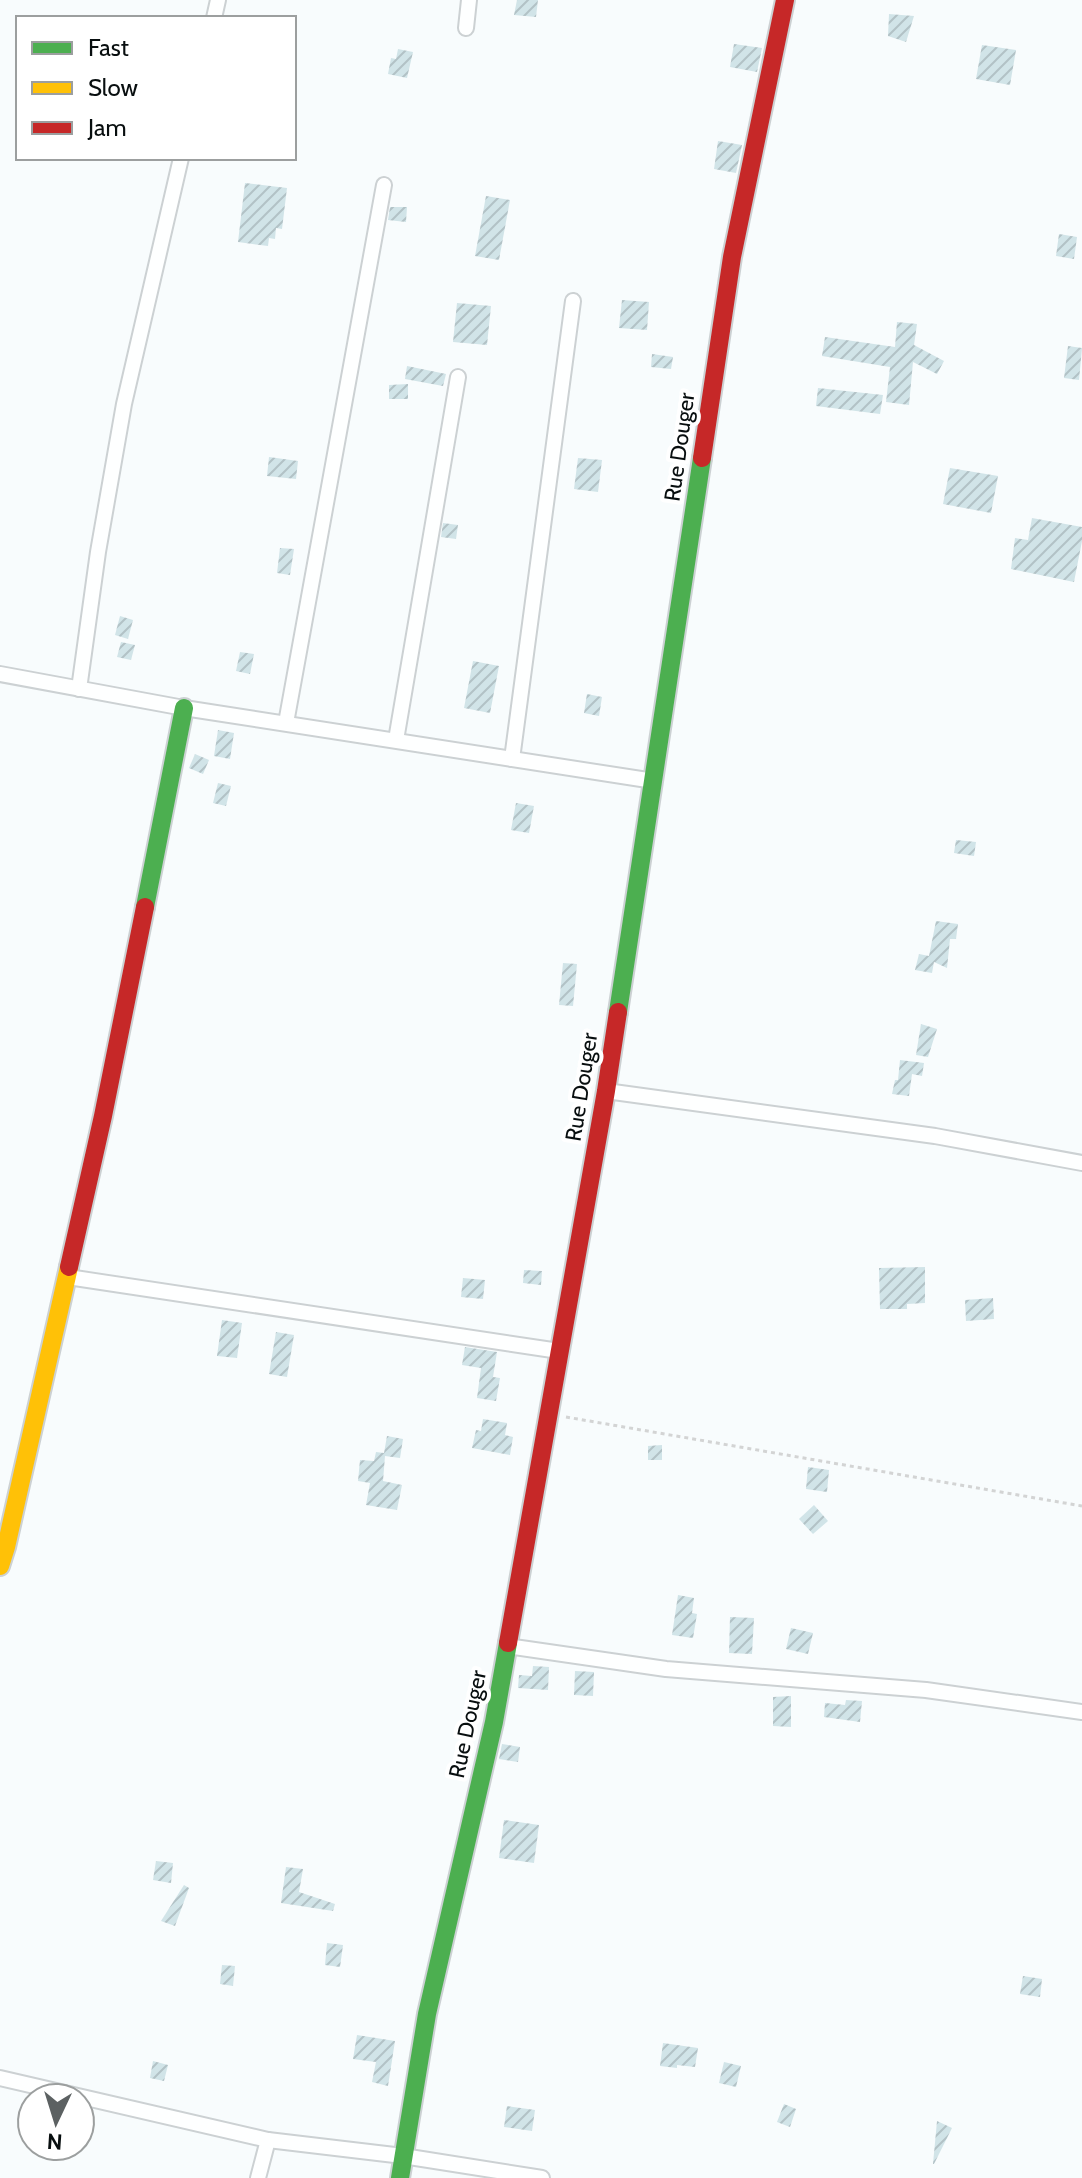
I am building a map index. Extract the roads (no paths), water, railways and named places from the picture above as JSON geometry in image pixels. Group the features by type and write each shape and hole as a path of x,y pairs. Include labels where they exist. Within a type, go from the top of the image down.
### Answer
{"street":[{"path":"466,28 469,0"},
{"name":"Rue Douger","path":"400,2178 427,2014 494,1722 606,1091 732,257 785,0"},
{"path":"79,689 98,552 124,404 181,160"},
{"path":"286,723 384,185"},
{"path":"512,759 573,301"},
{"path":"396,740 458,377"},
{"path":"0,674 184,708 654,781"},
{"path":"0,1566 103,1116 184,708"},
{"path":"606,1091 935,1136 1082,1163"},
{"path":"68,1277 559,1351"},
{"path":"507,1646 666,1669 926,1690 1082,1712"},
{"path":"0,2078 268,2140 403,2156 542,2178"},
{"path":"258,2178 268,2140"}]}
